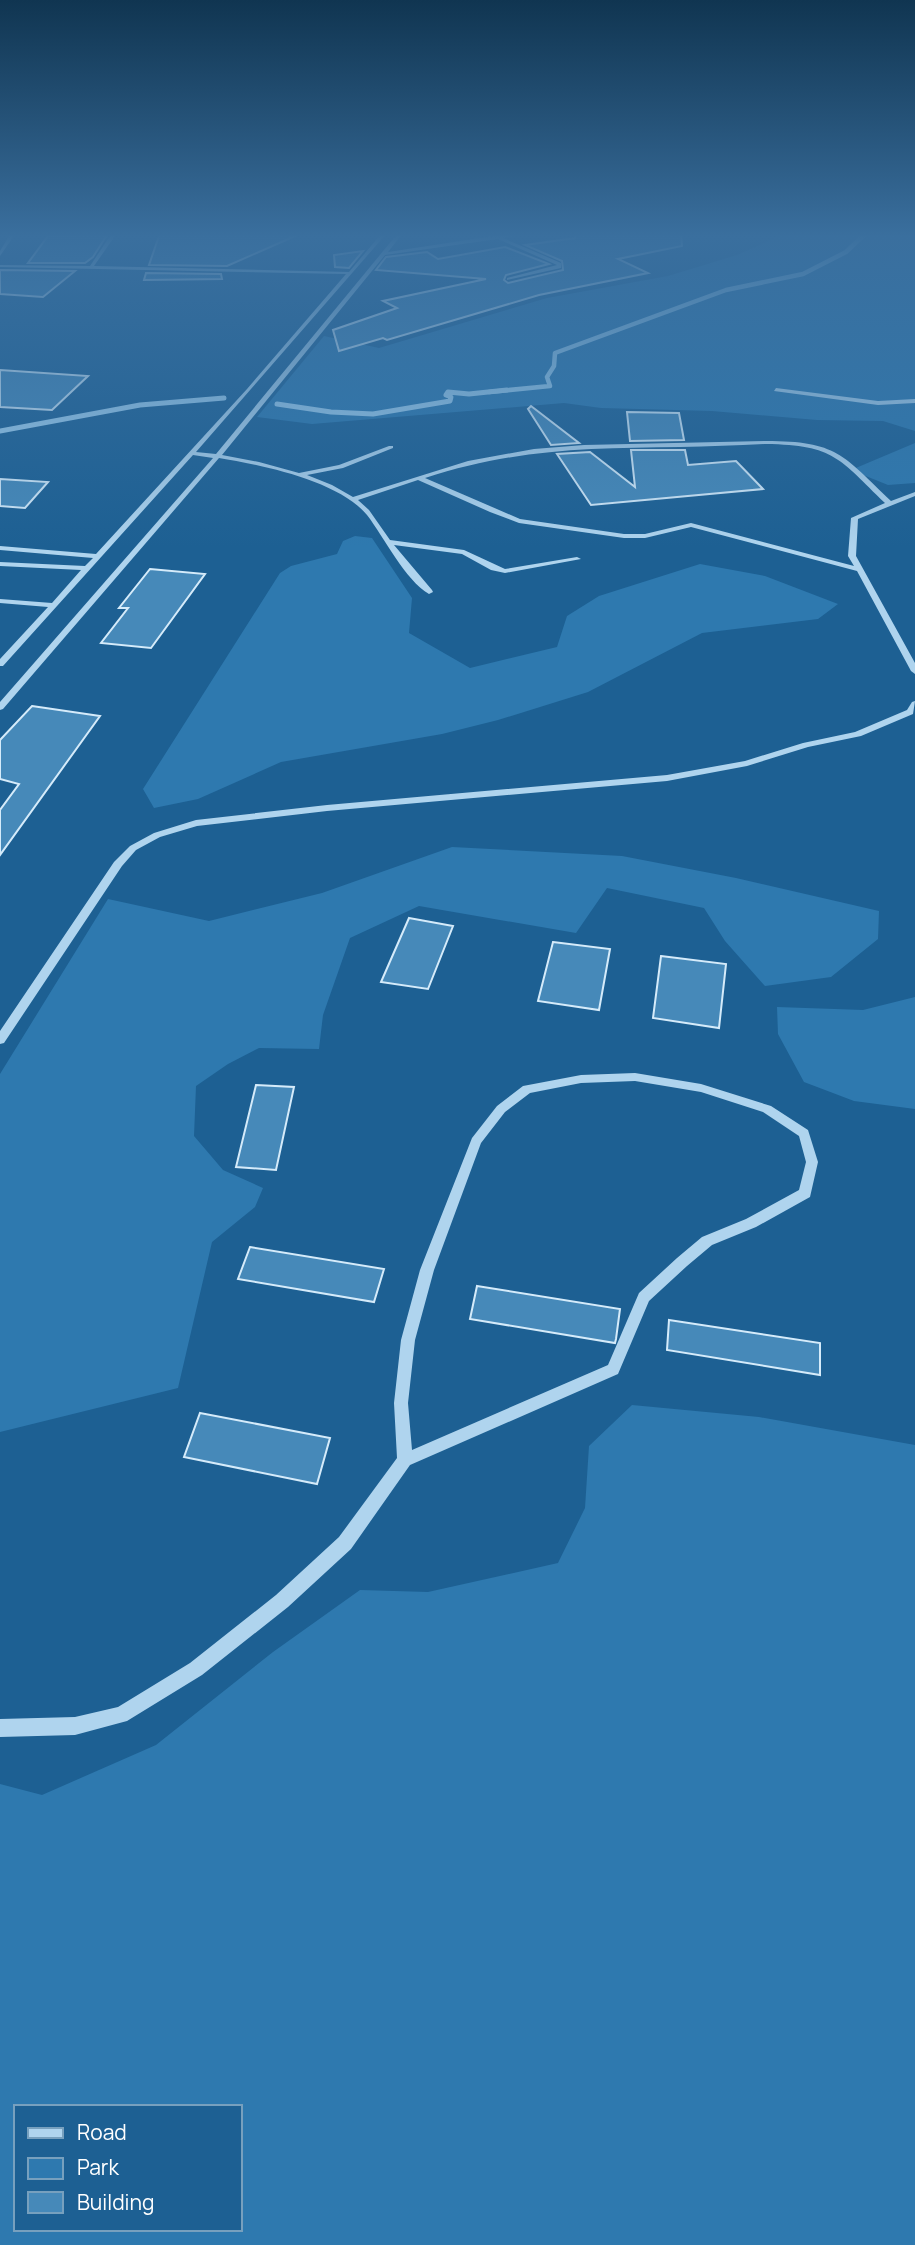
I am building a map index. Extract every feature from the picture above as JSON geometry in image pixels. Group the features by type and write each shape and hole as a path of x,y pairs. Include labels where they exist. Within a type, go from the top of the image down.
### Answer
{"street":[{"path":"0,664 294,338"},
{"path":"0,707 218,456 316,338"},
{"path":"776,390 878,403 915,401"},
{"path":"352,500 479,460 511,453 798,445 825,450 844,461 889,503"},
{"path":"296,475 341,467 391,447"},
{"path":"190,453 218,456 296,475 352,500 367,512 387,542 429,592"},
{"path":"421,478 492,512 519,521 624,536 645,536 691,525 859,570"},
{"path":"915,494 855,518 852,556 915,671"},
{"path":"387,542 464,552 505,571 577,559"},
{"path":"0,548 98,556"},
{"path":"0,564 87,569"},
{"path":"0,601 53,605"},
{"path":"0,1040 118,864 133,848 157,835 197,823 327,808 667,778 747,763 806,745 858,734 910,712 915,704"},
{"path":"0,1728 75,1727 121,1715 196,1669 282,1601 345,1543 405,1460 613,1369 644,1297 672,1270 706,1241 751,1223 805,1193 812,1162 804,1133 767,1109 701,1088 635,1077 581,1079 527,1089 501,1109 476,1141 427,1270 408,1340 401,1403 405,1460"}],"green space":[{"path":"323,338 379,348 413,338 915,338 915,431 883,421 817,420 712,411 601,408 564,403 312,424 257,417"},
{"path":"915,443 915,483 888,485 851,470"},
{"path":"355,536 372,538 412,598 409,633 470,668 557,647 567,616 599,596 700,564 765,576 838,604 818,619 702,633 588,692 498,720 442,734 281,762 198,799 154,808 143,789 280,573 291,566 337,554 343,541"},
{"path":"452,847 622,856 736,878 879,911 878,939 831,977 765,986 725,941 704,908 607,888 576,933 419,906 350,938 323,1015 319,1049 259,1048 228,1064 196,1086 194,1136 223,1170 263,1188 255,1207 212,1242 178,1388 0,1432 0,1074 108,899 209,921 322,893"},
{"path":"915,997 915,1109 854,1101 804,1082 778,1034 777,1007 863,1010"},
{"path":"632,1405 759,1417 915,1445 915,2245 0,2245 0,1784 42,1795 156,1745 273,1652 360,1590 428,1592 558,1563 585,1508 589,1446"}],"building":[{"path":"335,338 395,338 383,338 339,351"},
{"path":"0,370 88,376 52,410 0,407"},
{"path":"531,406 579,443 551,445 528,409"},
{"path":"627,412 679,413 684,440 630,441"},
{"path":"631,450 685,450 688,465 736,461 763,489 591,505 557,454 590,452 635,487"},
{"path":"0,479 48,482 25,508 0,506"},
{"path":"150,569 205,574 151,648 101,643 128,608 119,608"},
{"path":"32,706 100,716 0,855 0,810 19,784 0,779 0,740"},
{"path":"409,918 453,926 428,989 381,982"},
{"path":"553,942 610,949 599,1010 538,1001"},
{"path":"661,956 726,964 719,1028 653,1018"},
{"path":"256,1085 294,1087 276,1170 236,1167"},
{"path":"250,1247 384,1269 374,1302 238,1279"},
{"path":"477,1286 620,1309 615,1343 470,1319"},
{"path":"669,1320 820,1343 820,1375 667,1350"},
{"path":"200,1413 330,1438 317,1484 184,1457"}],"waterway":[{"path":"489,392 550,386 547,377 554,366 555,353 596,338"},
{"path":"277,404 331,412 373,414 450,401 451,397 446,395 448,392 469,394 507,390"},
{"path":"0,431 140,405 224,398"}]}
